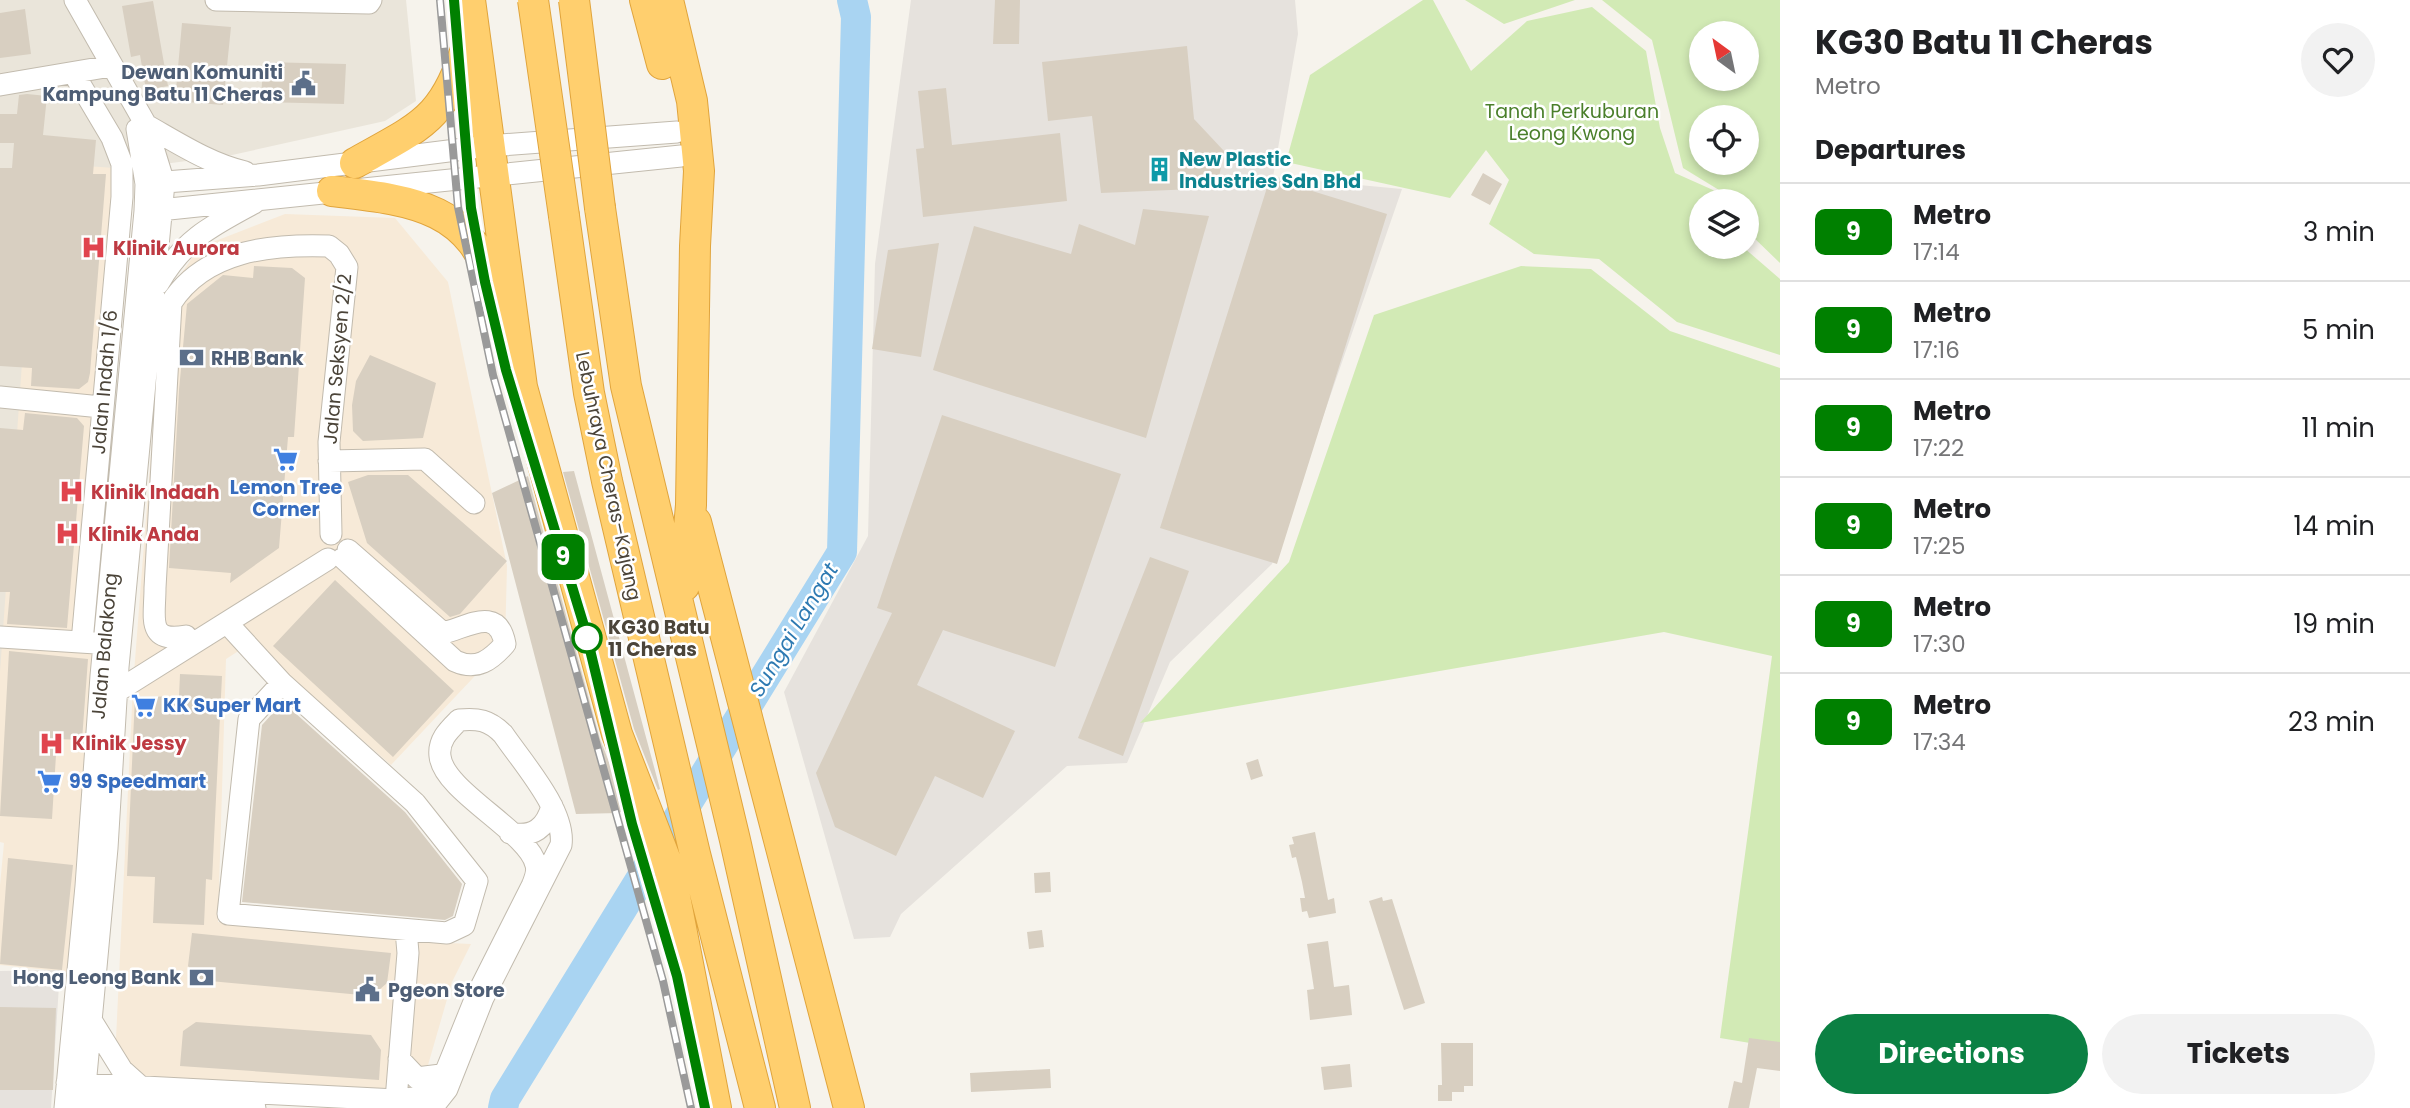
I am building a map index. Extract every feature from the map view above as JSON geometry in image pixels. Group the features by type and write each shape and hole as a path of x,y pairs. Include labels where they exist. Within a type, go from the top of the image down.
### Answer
{"highway":[{"path":"470,0 472,31 522,387"},
{"name":"Lebuhraya Cheras–Kajang","path":"533,0 589,393 607,481 695,854 760,1108"},
{"name":"Lebuhraya Cheras–Kajang","path":"574,0 626,386 735,840 795,1108"},
{"path":"645,0 679,144 684,205 695,246"},
{"path":"668,0 692,102 698,160 691,505 683,622"},
{"path":"355,163 404,136 443,104 458,75 472,31"},
{"path":"332,191 401,199 444,215 466,235 489,265 506,347 522,387 617,734 677,880 719,1037 732,1108"},
{"path":"607,481 610,553 677,880 716,1108"},
{"path":"691,505 849,1108"}],"street":[{"path":"75,0 142,119 155,183 154,210 332,191 490,161 679,144"},
{"path":"216,0 370,2"},
{"path":"0,85 111,66"},
{"name":"Jalan Indah 1/6","path":"74,74 112,138 122,164 122,197 101,407 82,642"},
{"path":"142,119 229,169 257,175"},
{"path":"155,183 257,175 355,163 490,161 679,144"},
{"path":"154,290 172,259 189,241 265,197"},
{"name":"Jalan Balakong","path":"75,1097 86,886 154,290 154,210"},
{"name":"Jalan Balakong","path":"75,1097 91,1020 116,692 112,645 154,210"},
{"path":"186,636 168,639 160,635 156,628 155,588 171,303 181,286 233,253 223,220"},
{"name":"Jalan Seksyen 2/2","path":"233,253 329,246 339,254 347,267 329,461 334,550"},
{"path":"0,397 101,407"},
{"path":"329,461 425,459 474,503"},
{"path":"0,637 112,645 123,655 138,662 334,550"},
{"path":"334,550 443,633 484,621 495,624 503,633 505,644 491,660 478,665 455,661 334,550"},
{"path":"116,692 227,623 334,550"},
{"path":"227,623 282,682 415,803 477,881 464,925 447,933 406,935 228,914 249,719 282,682"},
{"path":"75,1097 141,1087 389,1103 433,1093 440,1086 476,997 536,878 535,861 449,774 439,758 442,738 459,720 478,718 493,723 552,806 562,834 561,845 482,998 447,1089 432,1108"},
{"path":"510,833 527,835 537,831 547,821 552,806"},
{"path":"389,1103 399,1059 408,953 406,935"},
{"path":"389,1103 399,951 406,935"},
{"path":"91,1020 122,1070 141,1087"},
{"path":"399,1059 417,1078 441,1075 447,1070"},
{"path":"75,1097 255,1108"}],"shaded area":[{"path":"0,0 406,0 416,101 385,121 232,155 126,169 0,830"},
{"path":"911,0 1295,0 1298,34 1273,177 1402,189 1272,564 1170,662 1127,763 1067,766 901,914 890,937 854,939 784,692 868,536 875,264"},
{"path":"42,163 115,168 93,424 93,649 68,972 0,965 0,885 4,843 0,842 0,672 24,335"},
{"path":"285,214 395,218 448,282 507,566 505,644 391,765 251,643 226,659 218,922 405,941 471,944 452,982 424,1079 405,1094 148,1087 119,1055 116,1039 133,686 163,299 200,247"},
{"path":"60,970 51,1108 0,1108 0,971"}],"green space":[{"name":"Tanah Perkuburan Leong Kwong","path":"1423,0 1433,0 1471,71 1527,21 1592,7 1646,51 1660,128 1675,173 1711,189 1689,189 1689,259 1757,259 1780,279 1780,355 1677,322 1599,259 1534,254 1489,224 1509,180 1486,150 1450,198 1286,162 1310,75"},
{"path":"1465,0 1575,0 1504,24"},
{"path":"1602,0 1780,0 1780,263 1759,243 1759,189 1717,189 1694,175 1759,175 1759,105 1689,105 1689,172 1683,168 1652,40"},
{"path":"1521,266 1591,269 1670,331 1780,368 1780,1048 1720,1038 1772,656 1664,632 1140,723 1289,562 1374,315"}],"building":[{"path":"995,0 1020,0 1019,44 993,44"},
{"path":"153,1 168,86 146,90 140,55 131,57 122,6"},
{"path":"25,9 31,54 0,58 0,13"},
{"path":"182,23 231,27 223,105 175,101"},
{"path":"1187,46 1194,119 1224,151 1217,188 1101,193 1092,116 1048,121 1042,62"},
{"name":"Dewan Komuniti Kampung Batu 11 Cheras","path":"263,62 346,64 344,104 261,102"},
{"path":"946,88 952,145 1060,133 1067,201 923,217 916,149 924,148 918,91"},
{"path":"19,95 47,96 43,135 96,140 93,174 106,174 90,373 88,382 79,389 31,386 32,368 0,366 0,168 12,168 14,143 0,143 0,114 17,114"},
{"path":"1483,173 1502,184 1490,205 1471,195"},
{"path":"1270,178 1387,214 1277,564 1160,528"},
{"path":"1143,209 1209,216 1146,438 933,370 974,226 1071,254 1079,224 1135,245"},
{"path":"939,243 921,357 872,349 888,250"},
{"path":"254,266 292,268 305,278 294,437 288,437 279,548 230,583 231,573 169,568 179,390 187,304 223,275 253,278"},
{"path":"370,355 436,383 423,438 363,441 353,431 352,405 356,381"},
{"path":"25,413 77,418 84,426 67,628 7,624 10,592 0,592 0,428 23,430"},
{"path":"942,415 1121,474 1055,667 943,630 917,685 1015,731 983,798 935,776 896,856 835,827 816,773 892,613 877,608"},
{"path":"574,471 660,789 658,790 634,729 563,472"},
{"path":"368,475 408,475 507,561 460,614 450,617 367,543 348,482"},
{"path":"528,476 600,739 627,808 619,813 576,814 492,493"},
{"path":"1150,557 1189,571 1123,756 1078,738"},
{"path":"335,580 454,691 393,757 273,646"},
{"path":"9,651 88,659 82,740 57,739 52,819 0,816"},
{"path":"180,674 222,676 212,880 206,879 204,925 153,923 155,877 127,876 135,696 179,697"},
{"path":"283,702 405,812 462,884 453,916 445,920 242,902 262,725"},
{"path":"1258,759 1263,776 1251,780 1246,763"},
{"path":"1315,832 1328,900 1334,898 1336,913 1309,918 1307,911 1302,912 1300,898 1305,898 1302,882 1296,857 1292,858 1289,845 1294,844 1292,837"},
{"path":"8,858 73,865 62,970 0,964"},
{"path":"1050,872 1051,892 1035,893 1034,873"},
{"path":"1382,897 1383,901 1392,899 1425,1003 1404,1010 1369,901"},
{"path":"1042,930 1044,947 1029,949 1027,932"},
{"path":"192,933 391,953 387,983 372,996 199,980 188,966"},
{"path":"1328,941 1334,987 1349,985 1352,1015 1310,1020 1307,990 1314,989 1307,944"},
{"path":"0,1007 56,1008 53,1090 0,1090"},
{"path":"196,1022 371,1035 381,1050 379,1080 180,1066 183,1031"},
{"path":"1749,1038 1780,1042 1780,1071 1757,1068 1749,1108 1728,1108 1734,1081 1742,1083"},
{"path":"1441,1043 1473,1043 1473,1086 1464,1086 1464,1092 1452,1092 1452,1101 1438,1101 1438,1085 1442,1085"},
{"path":"1350,1064 1352,1087 1324,1090 1321,1067"},
{"path":"1050,1069 1051,1088 971,1092 970,1073"}],"waterway":[{"name":"Sungai Langat","path":"503,1108 505,1099 842,552 856,17 852,0"}],"railway":[{"path":"440,0 458,207 493,375 663,981 691,1108"},
{"path":"454,0 471,208 485,282 506,370 585,629 632,824 677,976 705,1108"}],"metro line":[{"name":"9","path":"454,0 471,208 485,282 506,370 585,629 632,824 677,976 705,1108"}],"place":[{"name":"Dewan Komuniti Kampung Batu 11 Cheras","path":"303,83"},
{"name":"New Plastic Industries Sdn Bhd","path":"1159,170"},
{"name":"Klinik Aurora","path":"93,248"},
{"name":"RHB Bank","path":"191,358"},
{"name":"Lemon Tree Corner","path":"286,459"},
{"name":"Klinik Indaah","path":"71,492"},
{"name":"Klinik Anda","path":"68,534"},
{"name":"KG30 Batu 11 Cheras","path":"587,638"},
{"name":"KK Super Mart","path":"143,705"},
{"name":"Klinik Jessy","path":"52,743"},
{"name":"99 Speedmart","path":"49,781"},
{"name":"Hong Leong Bank","path":"201,977"},
{"name":"Pgeon Store","path":"368,990"}]}
